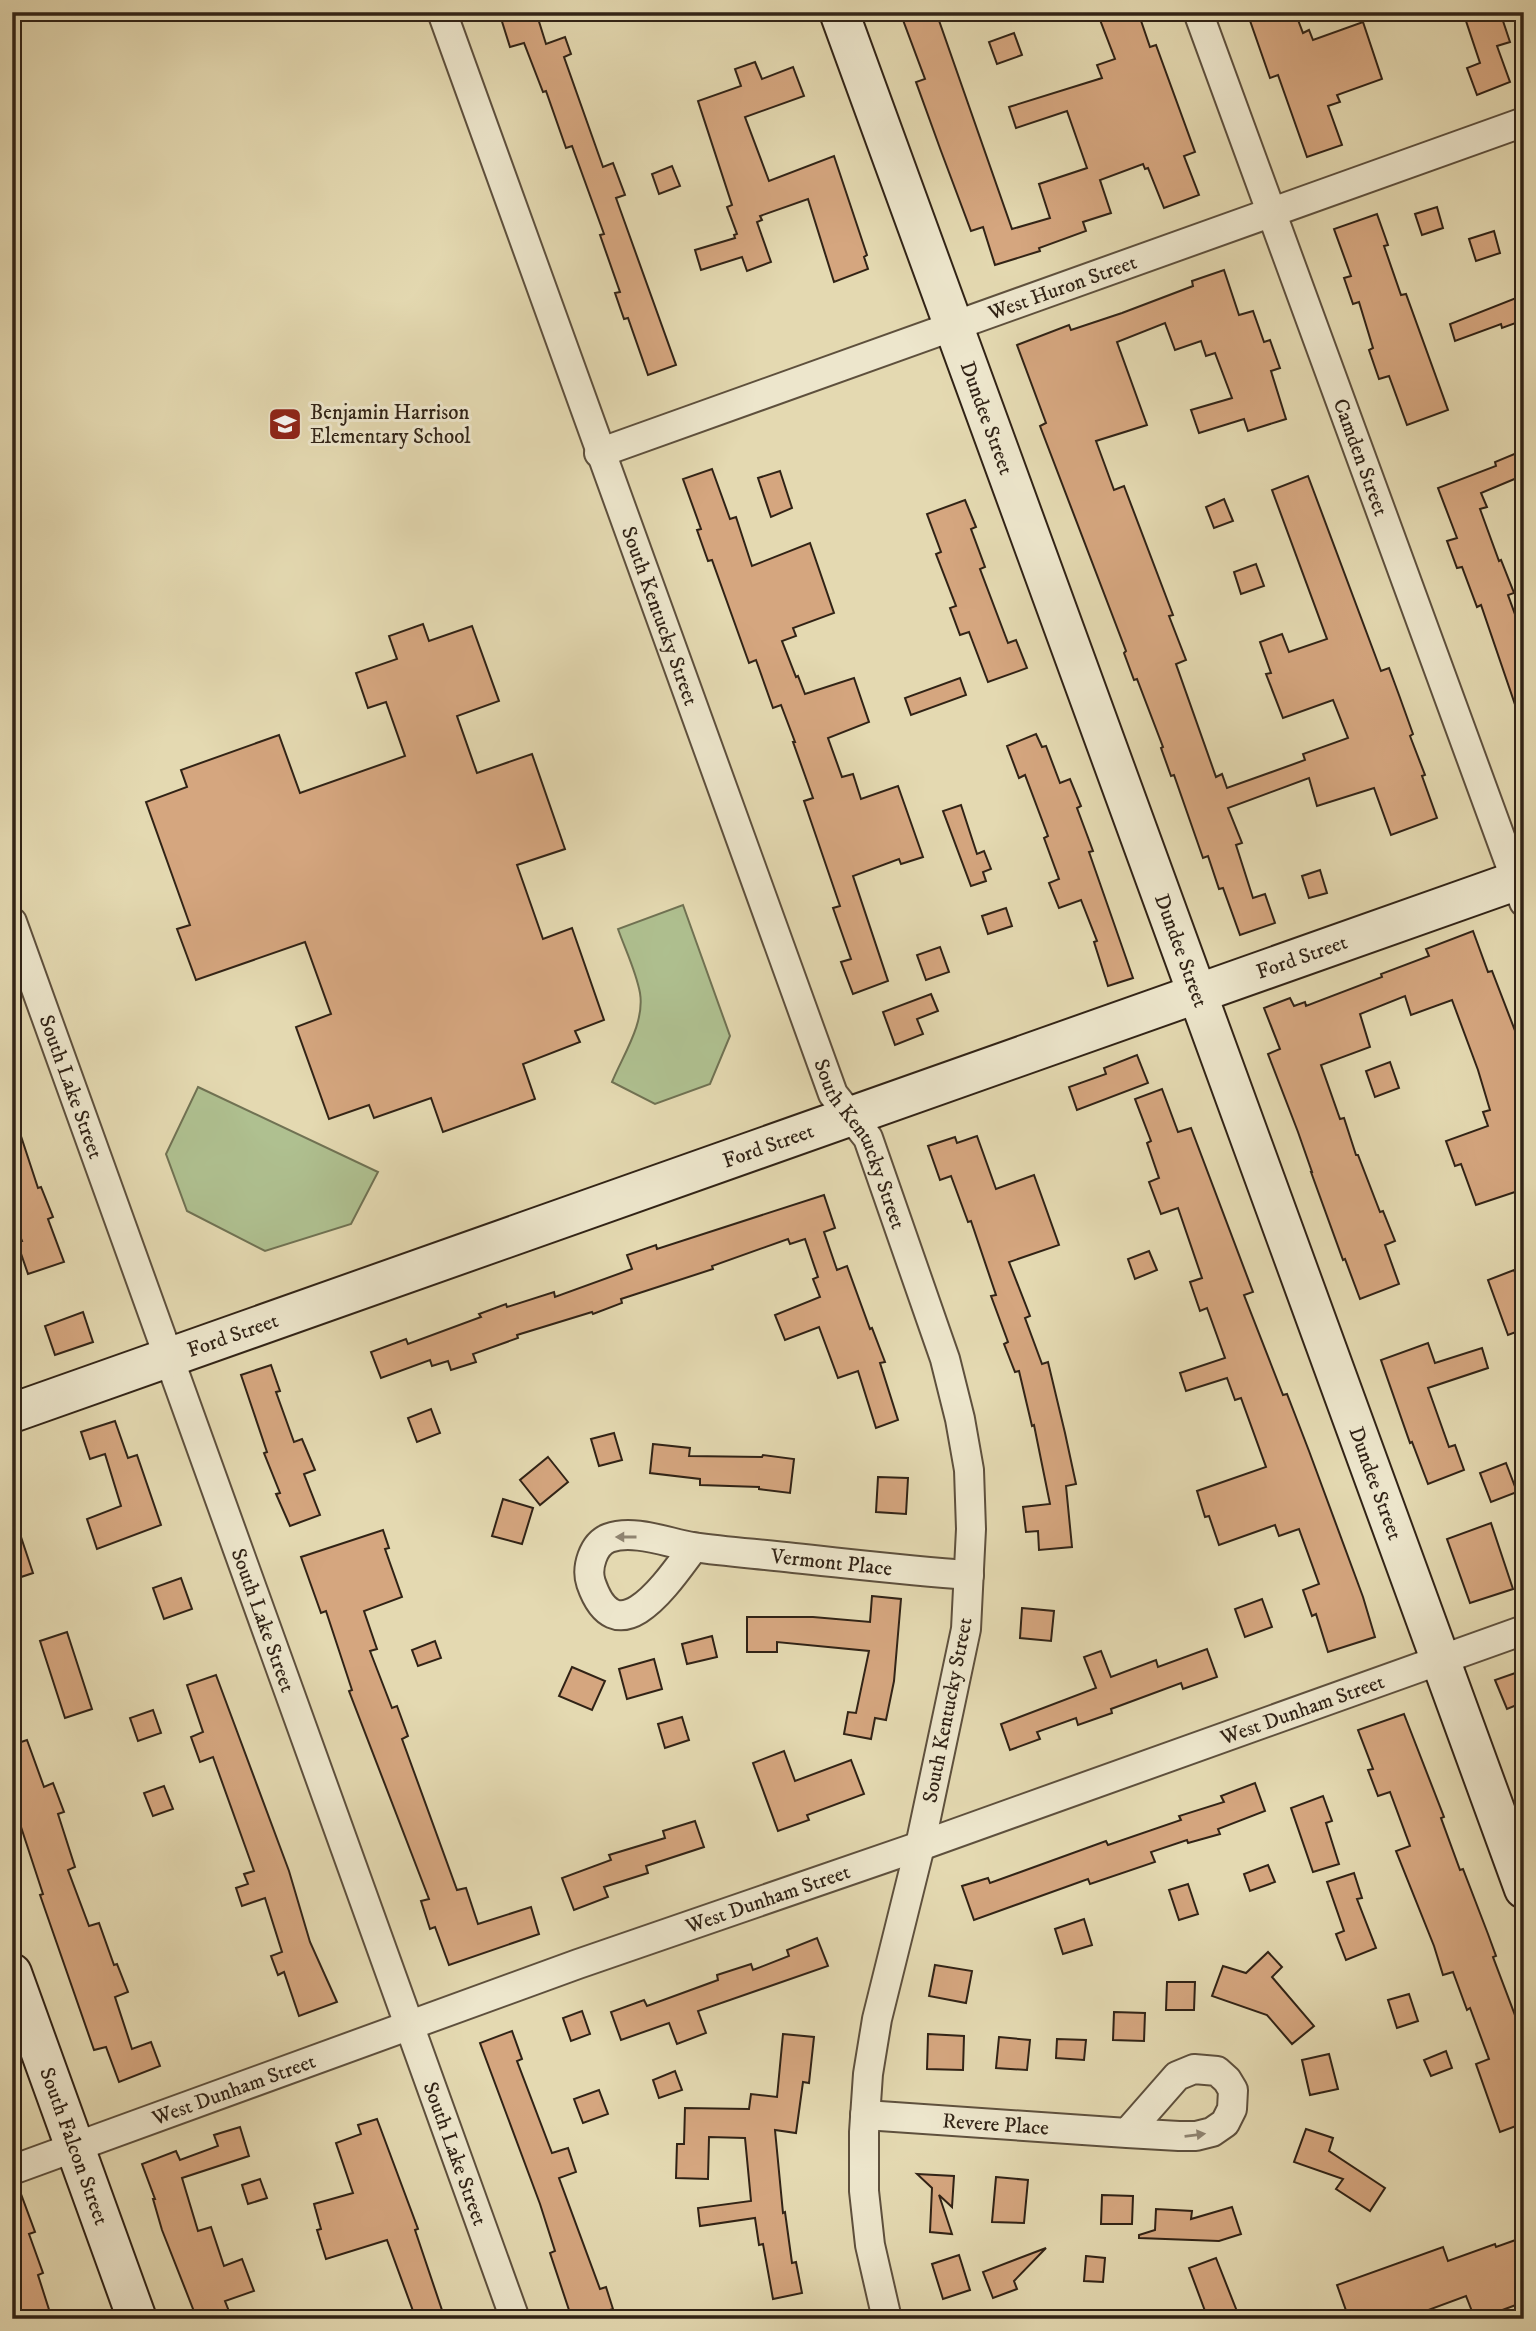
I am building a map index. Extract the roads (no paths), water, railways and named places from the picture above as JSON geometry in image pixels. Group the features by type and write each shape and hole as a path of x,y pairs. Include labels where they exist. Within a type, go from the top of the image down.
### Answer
{"street":[{"name":"South Kentucky Street","path":"442,12 832,1094 868,1138 948,1371 960,1419 969,1470 971,1529 967,1629 920,1846 877,2019 865,2115 866,2205 870,2245 887,2319"},
{"name":"Dundee Street","path":"839,12 1524,1889"},
{"name":"Camden Street","path":"1198,12 1521,887"},
{"name":"West Huron Street","path":"600,453 1524,122"},
{"name":"Ford Street","path":"12,1413 1198,994 1521,887"},
{"name":"South Lake Street","path":"12,922 515,2319"},
{"name":"Vermont Place","path":"694,1547 969,1575"},
{"name":"West Dunham Street","path":"12,2170 410,2025 1524,1630"},
{"name":"South Falcon Street","path":"12,1973 136,2319"},
{"name":"Revere Place","path":"865,2115 1127,2133"}],"place":[{"name":"Benjamin Harrison Elementary School","path":"285,424"}]}
